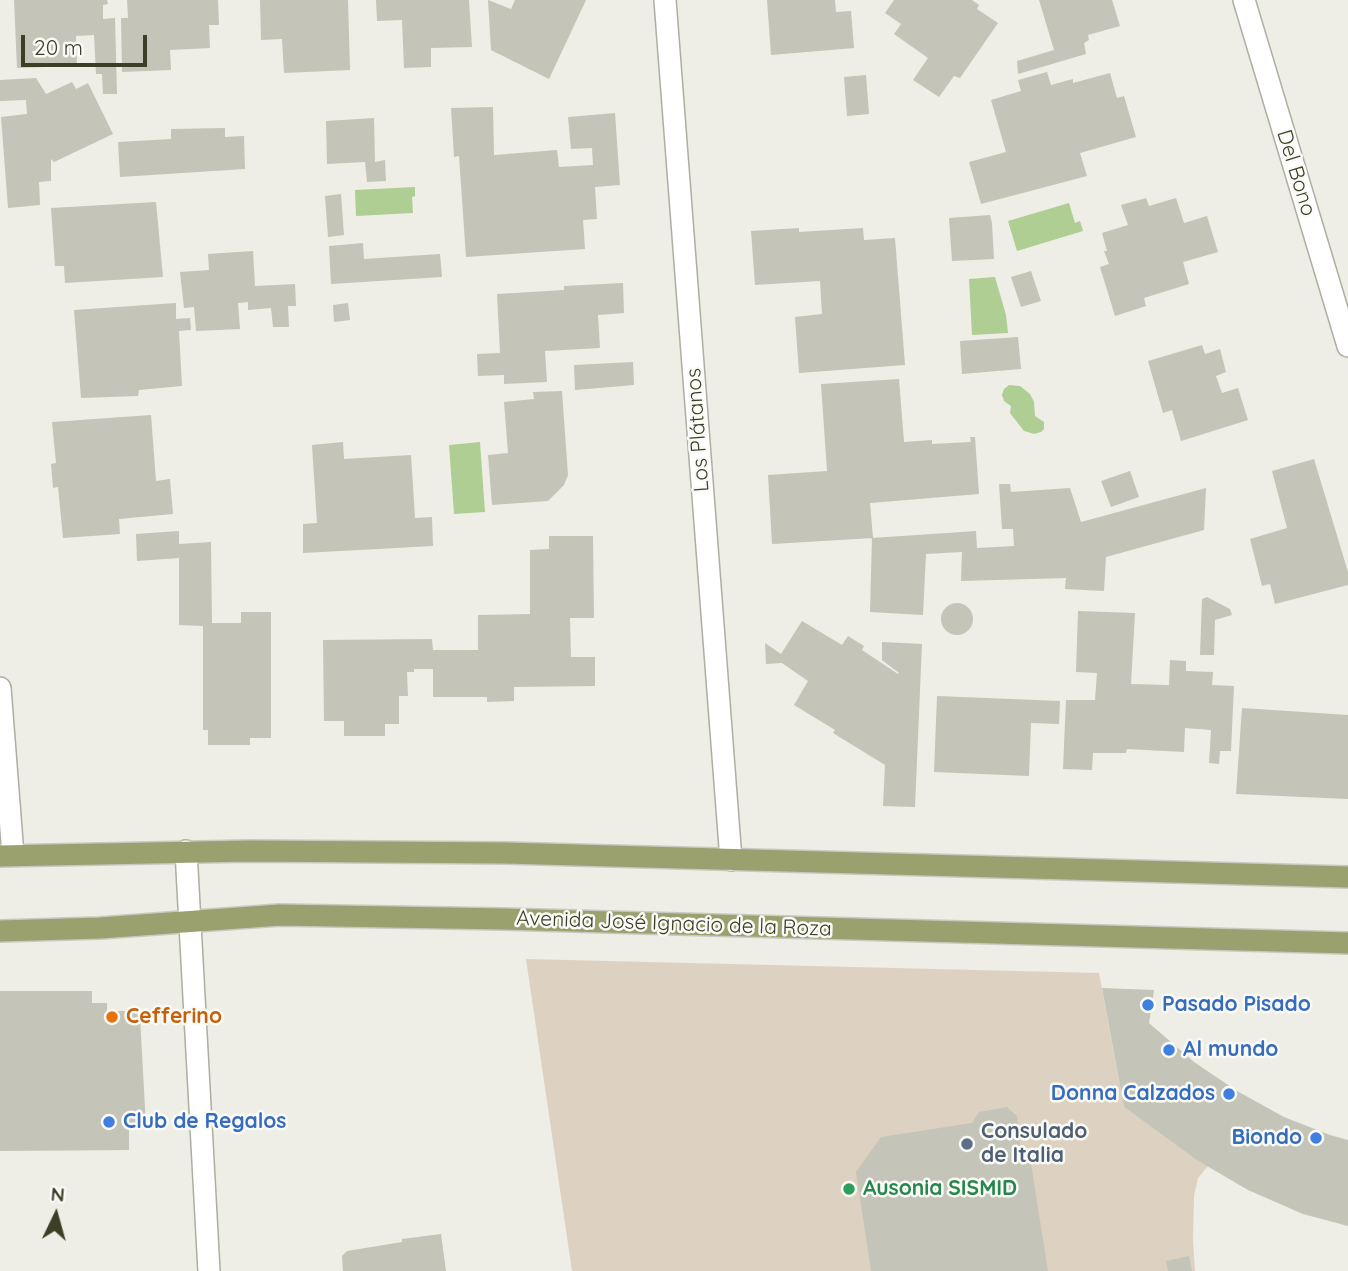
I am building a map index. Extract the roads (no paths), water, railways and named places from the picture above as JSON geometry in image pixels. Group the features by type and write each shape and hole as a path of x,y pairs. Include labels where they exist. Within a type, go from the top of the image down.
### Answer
{"main road":[{"path":"6,855 186,851 506,853 1348,877"},
{"name":"Avenida José Ignacio de la Roza","path":"0,931 100,928 280,915 1348,943"}],"street":[{"name":"Los Plátanos","path":"665,0 731,860"},
{"name":"Del Bono","path":"1244,0 1348,346"},
{"path":"0,688 6,855"},
{"path":"186,851 209,1271"}],"place":[{"name":"Pasado Pisado","path":"1148,1005"},
{"name":"Cefferino","path":"112,1017"},
{"name":"Al mundo","path":"1169,1050"},
{"name":"Donna Calzados","path":"1229,1094"},
{"name":"Club de Regalos","path":"109,1122"},
{"name":"Biondo","path":"1316,1138"},
{"name":"Consulado de Italia","path":"967,1144"},
{"name":"Ausonia SISMID","path":"849,1189"}]}
